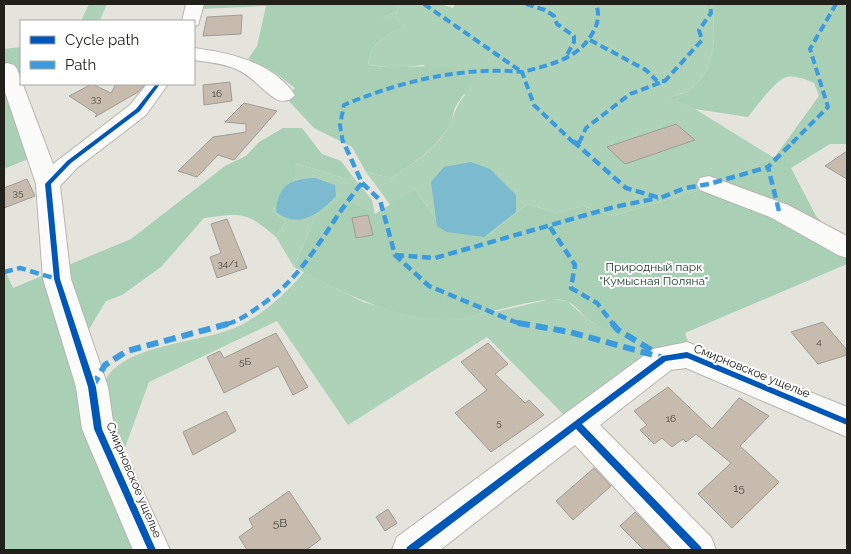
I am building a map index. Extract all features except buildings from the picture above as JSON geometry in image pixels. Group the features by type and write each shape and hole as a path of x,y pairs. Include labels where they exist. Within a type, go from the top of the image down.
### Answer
{"street":[{"path":"192,20 195,4"},
{"path":"195,54 239,61 268,79 284,95"},
{"name":"Смирновское ущелье","path":"7,69 48,184 57,279 92,387 98,428 152,550"},
{"path":"48,184 69,162 138,110 157,85"},
{"path":"709,184 779,211 847,248"},
{"name":"Смирновское ущелье","path":"410,550 664,358 687,355 847,422"},
{"path":"578,424 698,550"}],"green space":[{"path":"89,4 107,4 100,20 81,20"},
{"path":"201,4 398,4 397,11 381,18 397,21 403,27 384,37 375,45 368,65 447,68 465,73 474,78 456,106 444,134 423,155 391,178 366,172 352,147 314,128 286,98 295,88 275,73 248,59 257,46 266,6 200,9"},
{"path":"398,4 441,4 453,8 455,4 713,4 713,49 707,70 691,89 669,98 695,109 774,158 694,192 613,216 583,206 557,213 527,204 489,235 443,229 415,189 391,206 366,172 391,178 431,149 444,134 465,95 423,65 398,68 368,65 375,45 384,37 402,27 380,18 397,11"},
{"name":"Природный парк \"Кумысная Поляна\"","path":"713,4 847,4 847,144 830,144 791,168 816,216 847,248 847,264 685,333 691,350 673,344 658,351 600,326 589,320 566,301 555,299 542,300 459,318 425,318 386,309 367,302 330,286 294,267 315,218 342,198 375,214 415,189 443,229 489,235 527,204 557,213 583,206 613,216 694,192 774,158 819,96 814,83 794,77 782,79 766,94 748,117 695,109 668,98 691,89 707,70 713,49"},
{"path":"20,47 20,85 28,159 4,169 4,49"},
{"path":"283,128 302,128 322,154 341,161 353,177 347,179 295,163 295,178 272,211 286,221 276,237 257,222 243,216 227,215 204,218 161,267 122,295 106,301 74,354 90,430 141,550 4,550 4,268 13,288 131,239 225,166 246,156 259,142"},
{"path":"295,163 347,179 353,177 372,200 375,214 315,218 294,267 276,237 286,221 272,211 295,178"},
{"path":"304,272 363,302 397,311 447,319 504,310 551,299 567,301 591,322 658,351 565,416 487,337 348,425 277,321 149,382 123,453 105,419 101,394 109,375 125,361 147,351 222,332 241,325 275,302"}],"water":[{"path":"471,162 490,169 516,195 516,212 484,237 447,232 437,226 431,182 444,167"},
{"path":"315,178 335,185 336,196 322,209 315,214 300,219 284,217 276,212 279,195 287,185 299,180"}],"marked path":[{"path":"424,4 519,70"},
{"path":"526,4 533,8 545,10 554,16 557,24 574,36 574,42 564,60"},
{"path":"596,4 599,15 597,25 580,50 572,56 553,64 522,72 534,105 544,116 626,188 660,198 685,188 709,184 768,167"},
{"path":"577,146 586,128 630,94 665,81 702,40 699,30 711,13 710,4"},
{"path":"779,211 768,167 828,107 810,49 836,4"},
{"path":"590,40 646,70 657,81 665,81"},
{"path":"92,387 105,365 127,351 237,321 277,295 310,259 350,197 362,183 348,155 341,135 340,125 344,105 382,91 432,78 483,71 505,70 522,72"},
{"path":"362,183 380,200 395,255 429,286 515,322 570,332 664,358"},
{"path":"395,255 435,258 614,207 658,198"},
{"path":"550,227 575,265 571,288 597,303 618,330 653,351"},
{"path":"4,272 20,268 57,279"}],"cycle path":[{"path":"152,550 98,429 92,387 57,279 48,184 69,162 138,110 157,85"},
{"path":"410,550 664,358 687,355 847,422"},
{"path":"577,424 698,550"}]}
